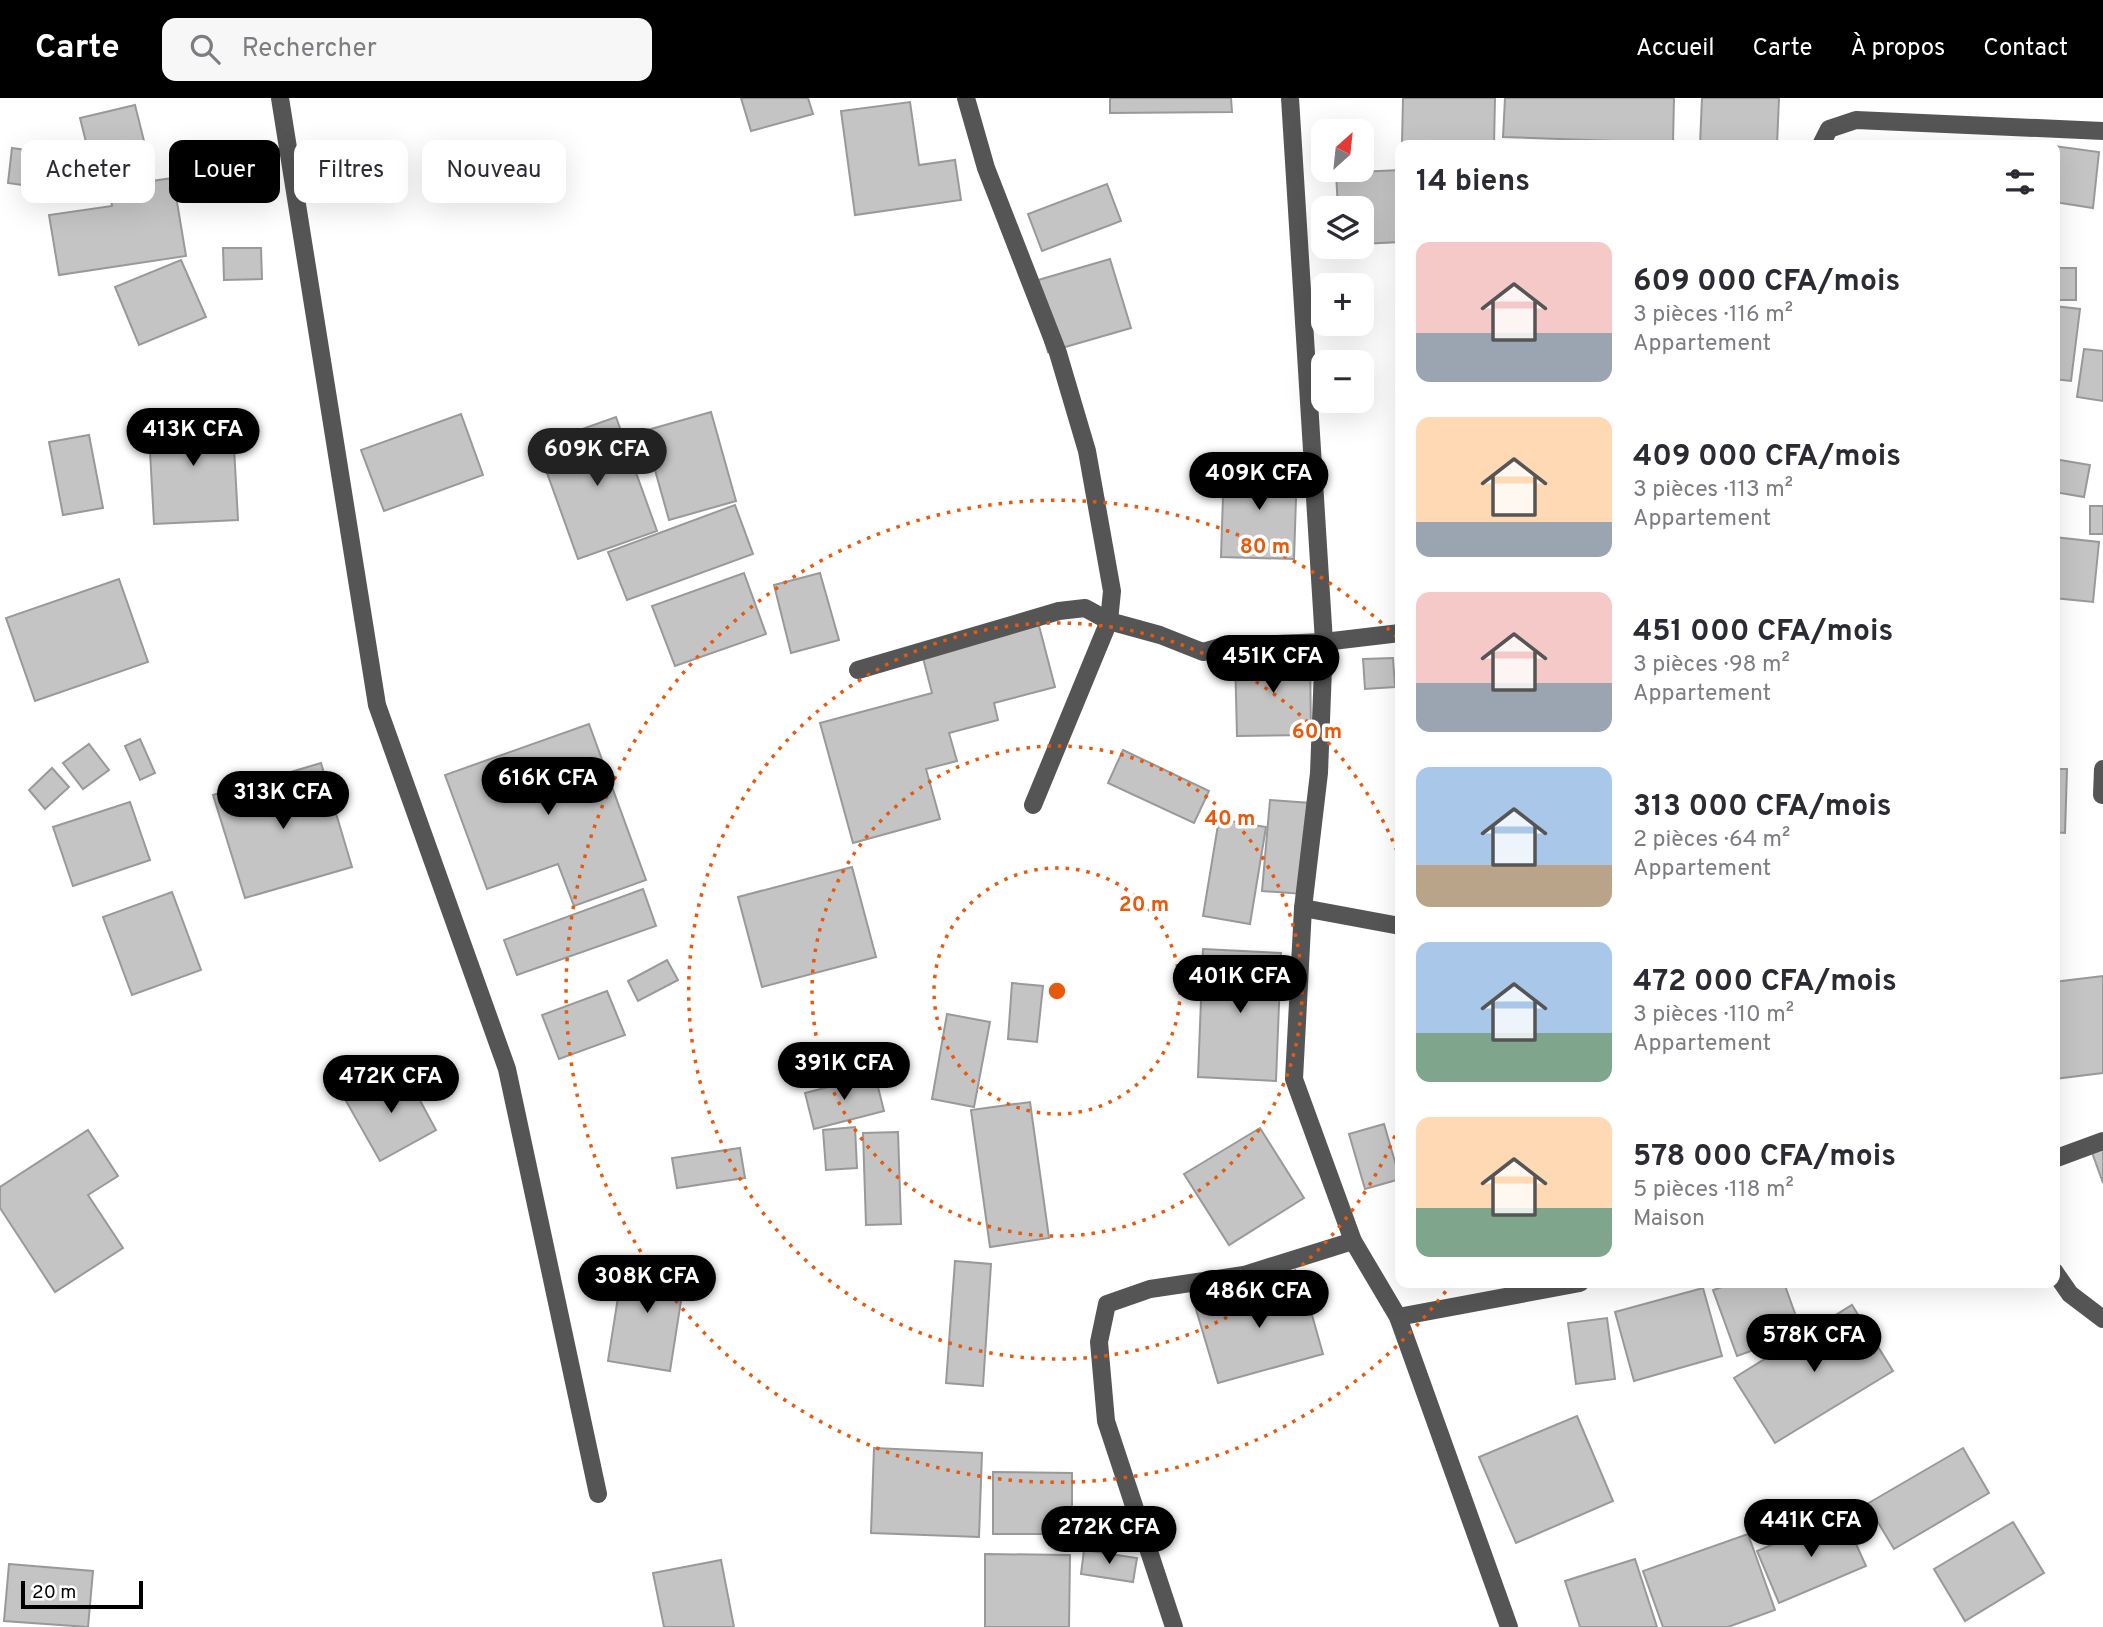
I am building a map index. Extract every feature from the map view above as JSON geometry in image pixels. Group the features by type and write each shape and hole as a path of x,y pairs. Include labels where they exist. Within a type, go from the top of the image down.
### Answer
{"street":[{"path":"280,98 377,705 507,1069 598,1494"},
{"path":"965,98 986,168 1058,353 1087,451 1112,591 1109,621 1033,805"},
{"path":"1290,98 1324,642 1319,773 1303,908 1294,1079 1353,1241 1398,1317 1509,1627"},
{"path":"1824,140 1829,129 1856,120 2103,131"},
{"path":"858,670 1059,611 1085,608 1109,621 1160,635 1203,652 1224,646 1324,642 1395,634"},
{"path":"2102,795 2103,769"},
{"path":"1303,908 1395,925"},
{"path":"2060,1158 2103,1141"},
{"path":"1174,1627 1106,1421 1099,1342 1108,1304 1150,1289 1244,1275 1353,1241"},
{"path":"2060,1279 2070,1294 2103,1319"},
{"path":"1398,1317 1553,1288"}],"building":[{"path":"741,98 808,98 813,114 751,131"},
{"path":"1110,98 1231,98 1232,112 1110,113"},
{"path":"1403,98 1495,98 1494,140 1402,140"},
{"path":"1505,98 1674,98 1673,140 1503,137"},
{"path":"1702,98 1779,98 1777,140 1700,140"},
{"path":"910,102 919,165 955,160 961,200 855,215 841,111"},
{"path":"135,105 144,140 86,140 80,118"},
{"path":"2060,147 2099,152 2093,208 2060,203"},
{"path":"12,148 21,149 21,185 8,183"},
{"path":"1395,170 1395,242 1374,243 1374,196 1337,196 1337,182 1374,182 1374,171"},
{"path":"169,179 169,203 177,203 186,256 59,275 49,215 112,206 112,203 155,203 155,181"},
{"path":"1107,184 1121,221 1042,251 1028,214"},
{"path":"223,248 261,248 262,279 224,280"},
{"path":"1110,259 1131,328 1048,352 1028,283"},
{"path":"181,260 206,317 139,345 115,287"},
{"path":"2060,268 2076,268 2076,300 2060,300"},
{"path":"2060,307 2080,309 2071,381 2060,380"},
{"path":"2084,349 2103,351 2103,401 2077,397"},
{"path":"232,411 238,520 154,524 148,415"},
{"path":"711,412 736,501 669,520 644,431"},
{"path":"461,414 483,475 384,511 361,450"},
{"path":"616,417 657,531 578,559 537,445"},
{"path":"89,435 103,508 63,515 49,442"},
{"path":"2060,460 2090,465 2084,497 2060,493"},
{"path":"1224,466 1297,468 1294,559 1221,557"},
{"path":"735,505 753,554 627,600 608,552"},
{"path":"2090,506 2103,506 2103,534 2090,534"},
{"path":"2060,538 2099,542 2093,602 2060,599"},
{"path":"744,573 766,634 675,666 652,606"},
{"path":"820,573 839,640 791,653 774,585"},
{"path":"119,579 148,662 35,701 6,618"},
{"path":"1038,622 1055,687 994,703 998,720 949,733 957,761 926,769 940,819 853,843 820,723 932,693 922,654"},
{"path":"1310,655 1311,735 1237,736 1235,656"},
{"path":"1393,658 1395,687 1365,689 1363,659"},
{"path":"589,724 646,880 574,906 558,864 487,889 445,775"},
{"path":"140,739 155,773 140,780 125,746"},
{"path":"89,744 109,770 83,789 63,763"},
{"path":"1123,750 1209,791 1194,823 1108,783"},
{"path":"321,763 352,867 245,898 213,795"},
{"path":"52,768 69,787 45,809 29,790"},
{"path":"2060,769 2067,769 2065,833 2060,833"},
{"path":"1270,800 1311,803 1303,894 1262,891"},
{"path":"130,802 150,860 73,886 53,827"},
{"path":"1219,819 1266,827 1250,924 1203,916"},
{"path":"852,867 876,957 762,987 738,897"},
{"path":"643,889 656,926 517,975 504,940"},
{"path":"172,892 201,970 132,995 103,917"},
{"path":"1203,949 1281,953 1276,1081 1198,1077"},
{"path":"667,960 678,980 638,1001 628,981"},
{"path":"2103,976 2103,1073 2060,1078 2060,981"},
{"path":"1012,983 1043,986 1037,1042 1008,1039"},
{"path":"607,991 625,1035 559,1059 542,1015"},
{"path":"947,1014 990,1022 974,1107 932,1099"},
{"path":"403,1069 436,1130 380,1161 346,1101"},
{"path":"875,1075 884,1111 814,1129 805,1093"},
{"path":"1030,1102 1049,1238 990,1247 971,1110"},
{"path":"1384,1124 1395,1162 1395,1180 1365,1189 1349,1134"},
{"path":"855,1127 857,1168 826,1170 823,1130"},
{"path":"1260,1128 1304,1198 1229,1245 1184,1174"},
{"path":"88,1130 118,1176 88,1195 123,1248 55,1292 0,1208 0,1187"},
{"path":"898,1132 901,1224 866,1225 863,1133"},
{"path":"2103,1139 2103,1183 2089,1144"},
{"path":"740,1148 745,1178 677,1188 672,1158"},
{"path":"624,1259 686,1269 670,1371 608,1361"},
{"path":"955,1261 991,1264 983,1386 946,1383"},
{"path":"1301,1276 1323,1354 1218,1383 1195,1306"},
{"path":"1703,1288 1722,1356 1634,1381 1615,1312"},
{"path":"1786,1288 1802,1333 1737,1356 1713,1290"},
{"path":"1852,1305 1893,1371 1775,1443 1734,1378"},
{"path":"1607,1318 1615,1379 1576,1384 1568,1323"},
{"path":"1577,1416 1613,1501 1516,1543 1479,1457"},
{"path":"874,1448 982,1453 979,1537 871,1533"},
{"path":"1963,1448 1989,1493 1894,1549 1867,1504"},
{"path":"993,1472 1072,1473 1072,1534 993,1534"},
{"path":"1843,1515 1866,1566 1779,1603 1757,1551"},
{"path":"2013,1522 2044,1573 1965,1621 1934,1569"},
{"path":"1748,1534 1775,1610 1728,1627 1663,1627 1643,1571"},
{"path":"1084,1550 1137,1558 1133,1582 1081,1574"},
{"path":"985,1554 1070,1555 1069,1627 985,1627"},
{"path":"1635,1559 1657,1627 1580,1627 1565,1581"},
{"path":"721,1560 734,1627 664,1627 653,1573"},
{"path":"9,1564 93,1571 88,1627 4,1621"}]}
